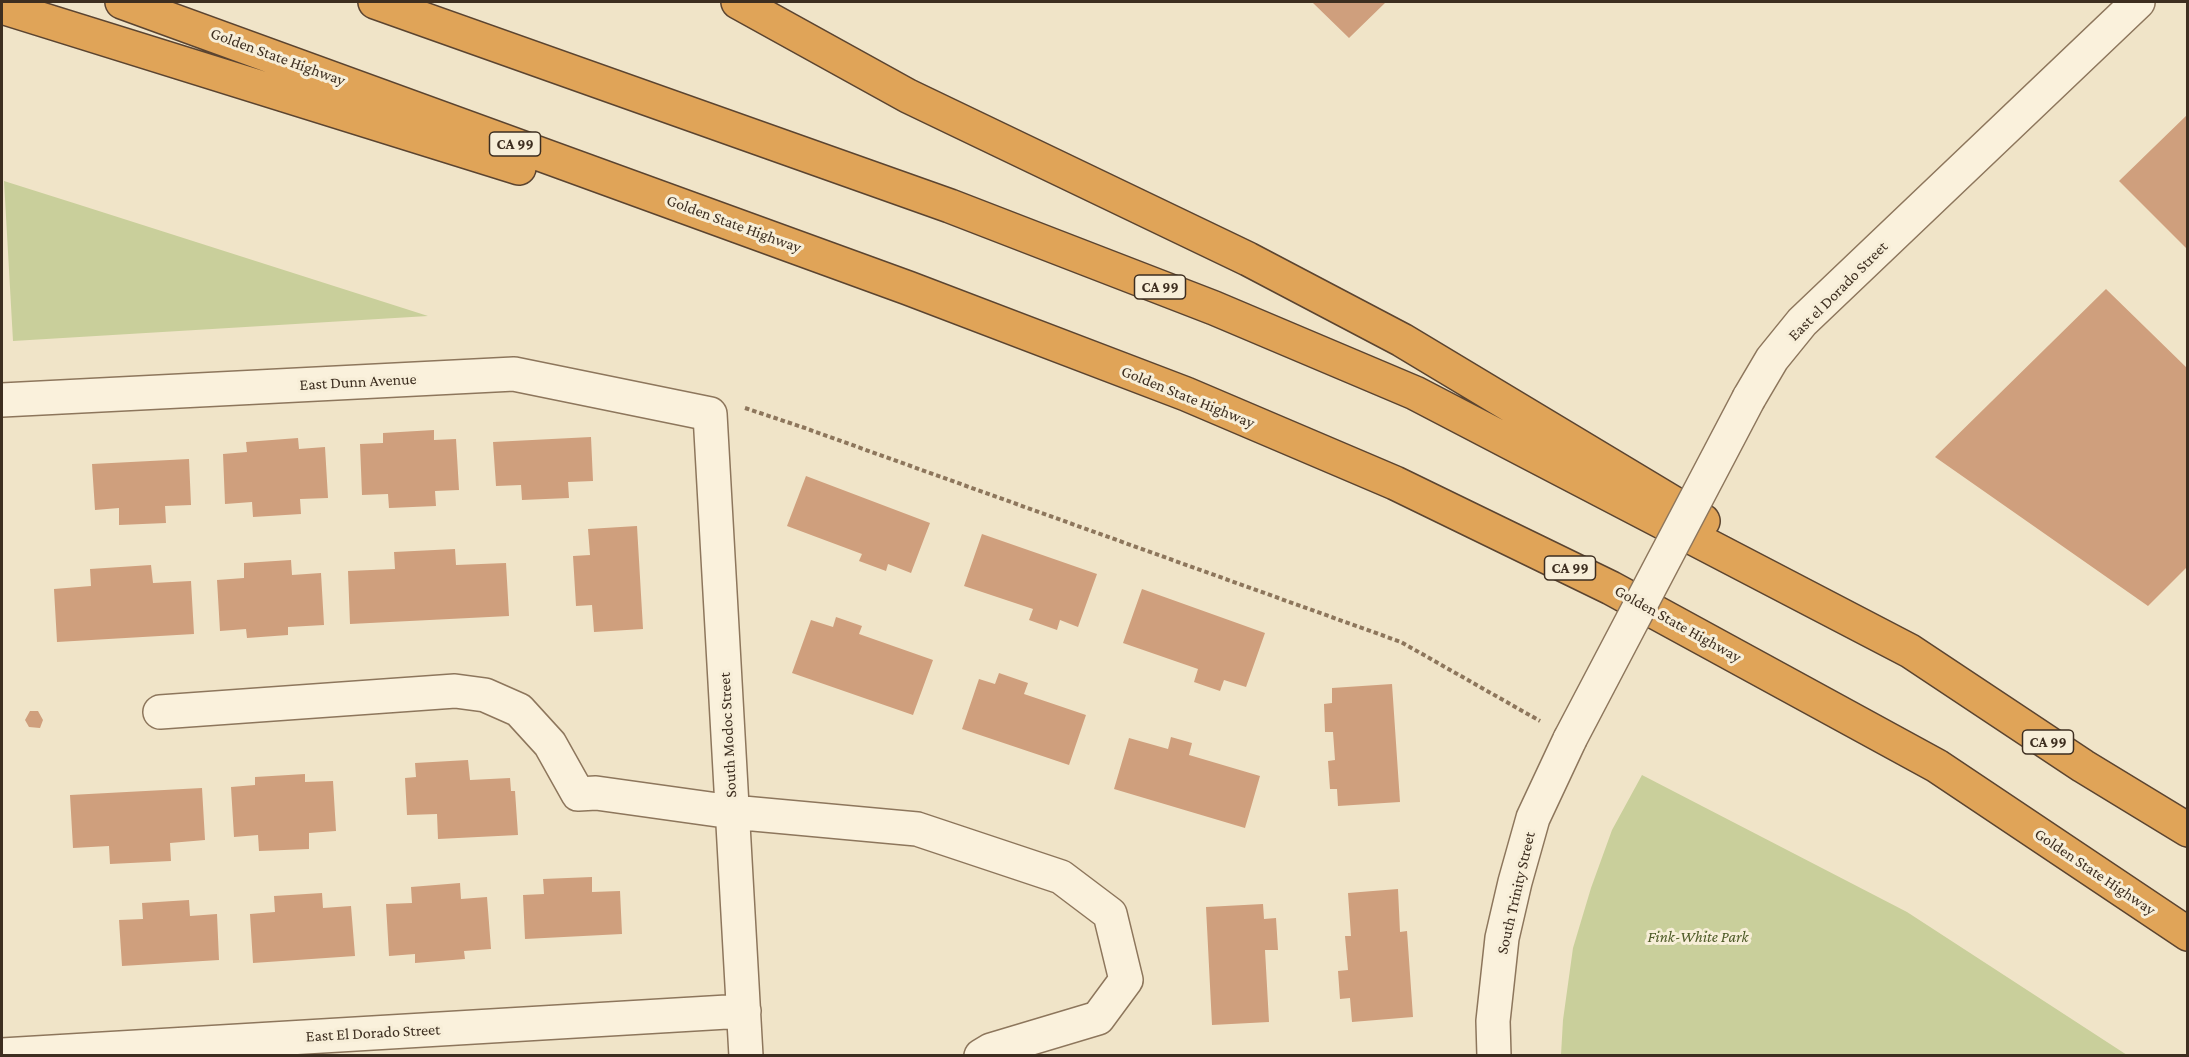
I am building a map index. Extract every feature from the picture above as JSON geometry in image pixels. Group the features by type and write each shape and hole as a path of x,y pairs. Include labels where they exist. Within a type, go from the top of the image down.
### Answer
{"highway":[{"name":"Golden State Highway","path":"122,2 908,288 1186,394 1395,483 1611,588 1937,766 2187,934"},
{"name":"CA 99","path":"375,2 950,206 1225,312 1415,393 1910,651 2083,766 2187,830"},
{"path":"738,2 908,96 1248,259 1402,340 1646,485 1910,651"},
{"path":"2,7 908,288"}],"street":[{"name":"East el Dorado Street","path":"1570,738 1749,398 1772,359 1802,322 2138,2"},
{"name":"East Dunn Avenue","path":"2,400 514,374 710,414"},
{"name":"South Modoc Street","path":"710,414 746,1056"},
{"path":"160,712 455,691 485,695 519,710 550,744 578,794 596,793 732,812 917,829 1061,877 1110,914 1126,980 1098,1018 991,1050 981,1056"},
{"name":"South Trinity Street","path":"1494,1056 1493,1021 1501,950 1515,882 1533,818 1570,738"},
{"name":"East El Dorado Street","path":"2,1055 744,1011"}],"path":[{"path":"710,414 737,406 802,427 1401,642 1570,738"}],"green space":[{"path":"4,181 80,205 428,316 13,341"},
{"name":"Fink-White Park","path":"1642,775 1907,912 2127,1055 1561,1055 1563,1020 1573,948 1612,830"}],"building":[{"path":"1312,2 1386,2 1349,38"},
{"path":"2188,114 2188,250 2119,181"},
{"path":"2106,289 2188,369 2188,566 2148,606 1935,457"},
{"path":"434,430 434,440 456,439 459,490 435,491 436,506 389,508 388,494 362,495 360,444 383,443 383,433"},
{"path":"591,437 593,481 568,482 569,498 522,500 521,485 496,486 493,442"},
{"path":"298,438 299,449 325,447 328,498 300,499 301,514 253,517 252,502 225,504 223,454 247,452 246,442"},
{"path":"189,459 191,505 165,506 166,523 119,525 119,508 95,510 92,464"},
{"path":"806,476 930,523 911,573 888,564 886,571 859,561 862,554 787,526"},
{"path":"637,526 643,629 594,632 592,605 576,606 573,556 590,555 588,529"},
{"path":"982,534 1097,574 1078,627 1060,620 1057,630 1029,620 1033,609 964,586"},
{"path":"455,549 456,565 506,563 509,616 350,624 348,571 395,569 394,552"},
{"path":"291,560 292,575 321,573 324,625 288,627 288,635 247,638 246,629 220,631 217,580 244,578 244,563"},
{"path":"151,565 153,583 191,581 194,634 57,642 54,589 91,586 90,569"},
{"path":"1142,589 1265,633 1246,687 1224,680 1220,691 1194,682 1198,669 1123,643"},
{"path":"836,617 862,626 859,634 933,660 913,715 792,673 811,620 833,627"},
{"path":"999,673 1028,683 1024,694 1086,715 1069,765 962,729 979,679 995,684"},
{"path":"1392,684 1400,802 1338,806 1337,789 1330,789 1328,761 1335,760 1333,732 1325,732 1324,704 1332,703 1332,688"},
{"path":"30,711 38,711 43,720 40,728 29,727 25,720"},
{"path":"1171,737 1192,743 1189,755 1260,776 1245,828 1114,789 1129,738 1168,749"},
{"path":"468,760 470,780 510,778 511,791 515,791 518,835 438,839 437,814 407,815 405,778 416,777 415,763"},
{"path":"305,774 305,782 333,781 336,831 309,833 309,849 259,851 258,835 234,837 231,787 255,785 255,777"},
{"path":"202,788 205,840 170,843 171,861 110,864 109,846 73,848 70,795"},
{"path":"592,877 592,892 620,891 622,934 525,939 523,895 544,894 543,879"},
{"path":"460,883 461,899 487,897 491,949 464,951 465,959 415,963 415,954 389,956 386,904 412,903 411,887"},
{"path":"1398,889 1400,932 1407,931 1413,1017 1352,1022 1350,998 1340,999 1338,971 1348,970 1345,936 1351,936 1348,893"},
{"path":"322,893 323,908 351,906 355,956 253,963 250,914 275,912 274,896"},
{"path":"189,900 190,916 217,914 219,960 122,966 119,920 143,919 142,903"},
{"path":"1263,904 1264,919 1276,918 1278,950 1265,950 1269,1022 1212,1025 1206,907"}]}
